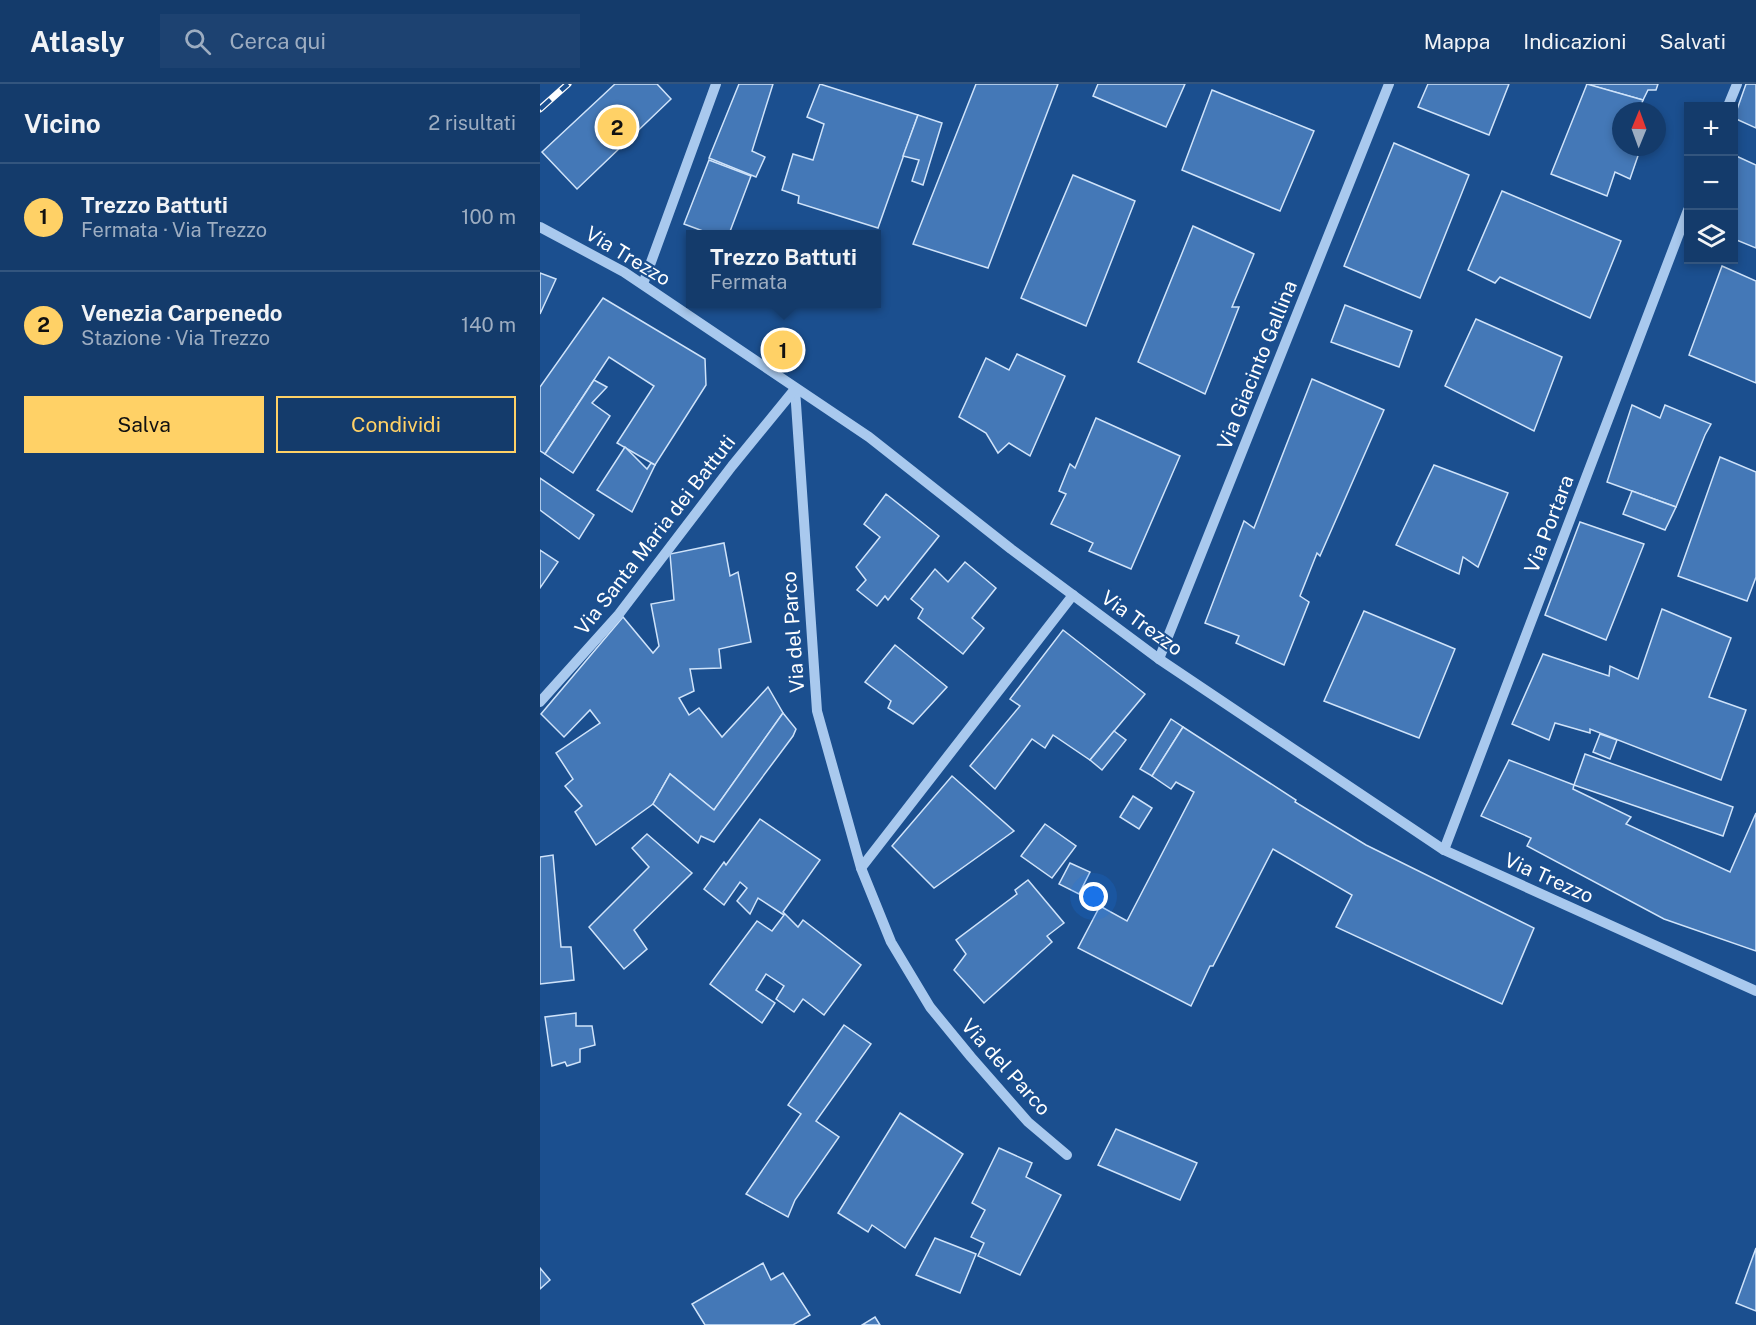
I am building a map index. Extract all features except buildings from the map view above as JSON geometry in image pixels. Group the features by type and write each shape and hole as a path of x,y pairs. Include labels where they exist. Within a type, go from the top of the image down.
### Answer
{"street":[{"path":"643,284 716,84"},
{"name":"Via Giacinto Gallina","path":"1159,659 1389,84"},
{"path":"1730,102 1737,84"},
{"name":"Via Portara","path":"1444,850 1684,223"},
{"name":"Via Trezzo","path":"540,227 643,284 869,437 1011,549 1159,659 1444,850 1756,991"},
{"name":"Via Santa Maria dei Battuti","path":"540,702 619,614 732,466 795,389"},
{"name":"Via del Parco","path":"795,389 817,711 861,868 891,942 930,1006 970,1057 1028,1122 1067,1155"},
{"path":"861,868 1073,595"}],"railway":[{"path":"540,109 568,84"}],"place":[{"name":"Venezia Carpenedo","path":"617,127"},
{"name":"Trezzo Battuti","path":"783,350"}]}
